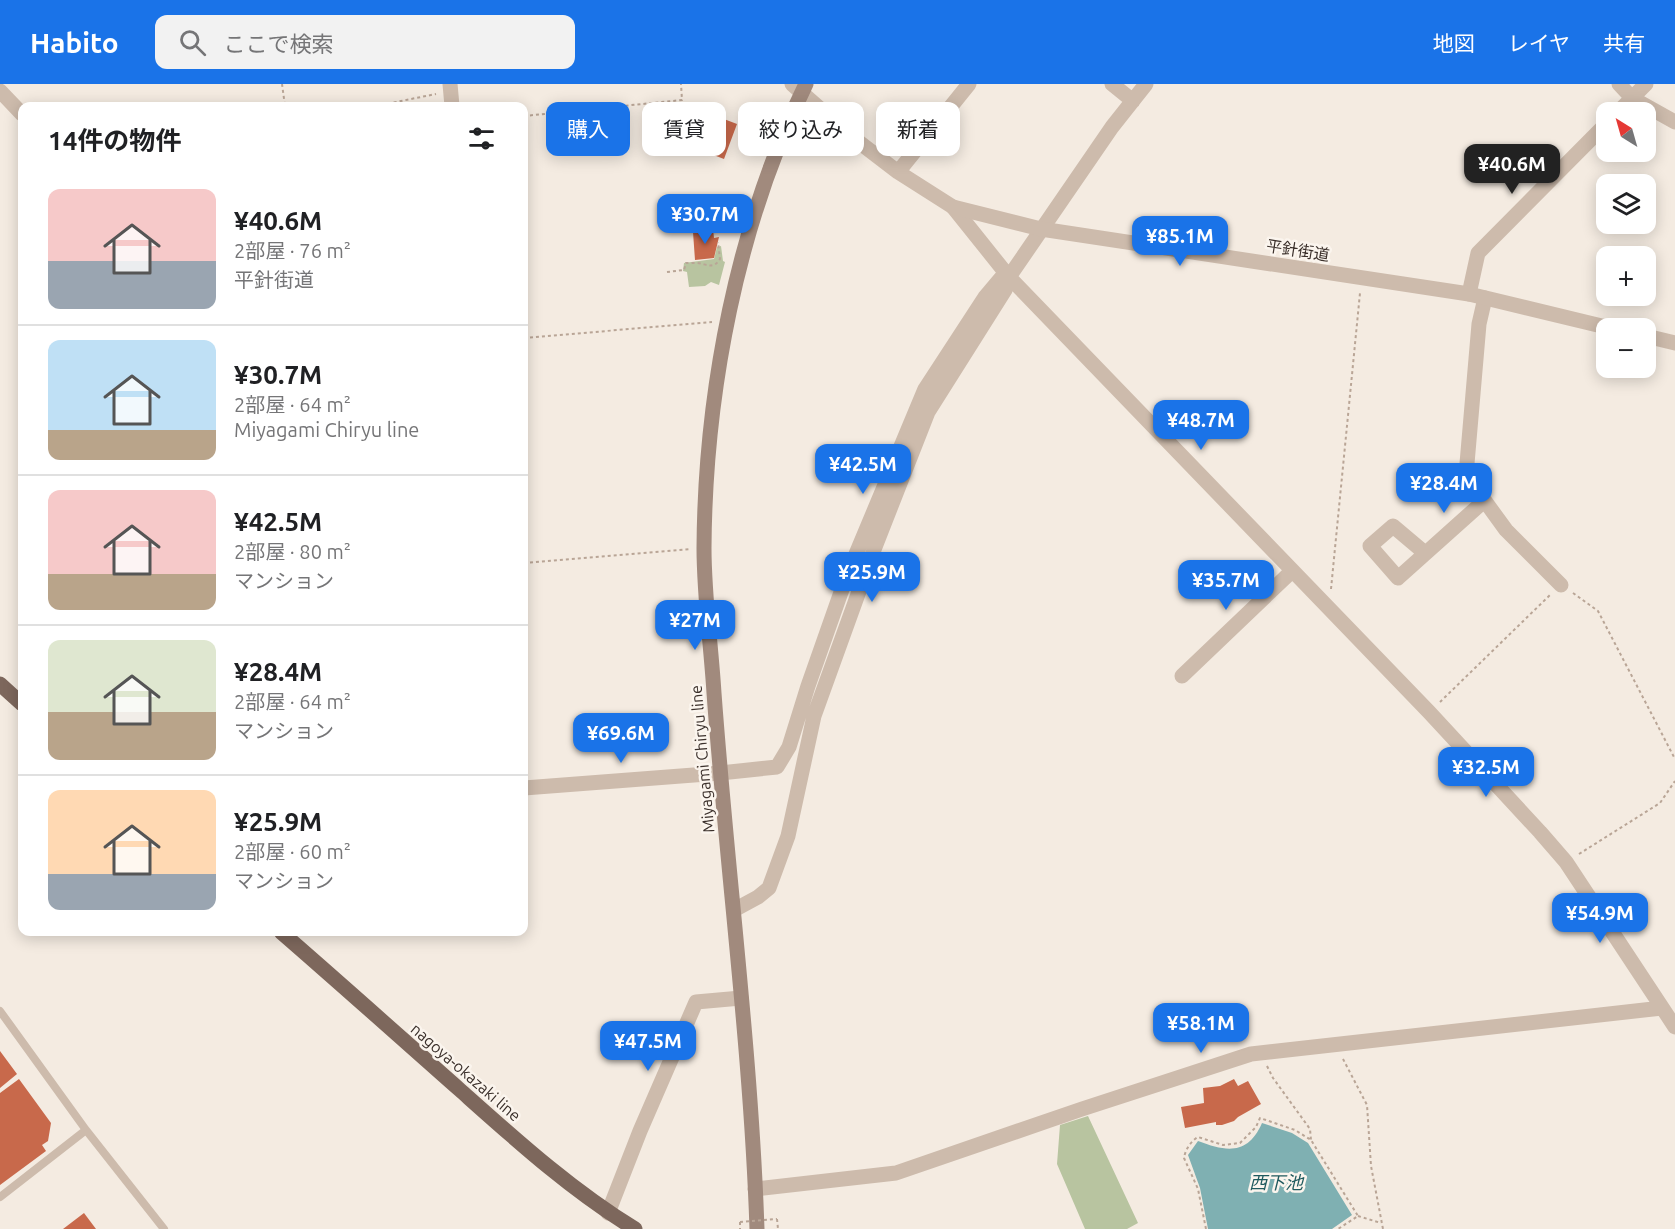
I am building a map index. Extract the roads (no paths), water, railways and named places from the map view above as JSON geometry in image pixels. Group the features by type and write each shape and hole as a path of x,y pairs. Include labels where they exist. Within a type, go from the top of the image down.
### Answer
{"main road":[{"name":"Miyagami Chiryu line","path":"756,1229 741,998 720,773 704,549 710,426 726,322 760,197 800,87"},
{"path":"0,684 18,700"},
{"name":"nagoya-okazaki line","path":"286,936 503,1129 608,1213 635,1229"}],"street":[{"path":"898,172 969,84"},
{"path":"1112,84 1133,100"},
{"path":"734,910 769,888 788,836 814,716 874,547 928,412 1005,290 1009,277 1146,84"},
{"path":"1619,84 1632,98 1675,122"},
{"path":"1628,102 1646,84"},
{"name":"平針街道","path":"800,87 851,136 898,172 952,207 1041,229 1469,294 1596,325"},
{"path":"2,91 18,109"},
{"path":"1469,294 1478,253 1596,134"},
{"path":"952,207 1009,277 1429,712 1566,862 1674,1024"},
{"path":"528,788 777,767 789,747 846,578 925,389 985,297 1001,278 1009,277"},
{"path":"1485,298 1479,324 1466,475 1506,530 1561,585"},
{"path":"1656,338 1675,343"},
{"path":"1425,553 1484,501"},
{"path":"1182,676 1292,571"},
{"path":"608,1213 640,1131 696,1002 741,998"},
{"path":"755,1189 896,1173 1251,1054 1662,1008"}],"lane":[{"path":"0,1011 86,1130 164,1229"},
{"path":"0,1197 86,1130"}],"water":[{"name":"西下池","path":"1262,1123 1292,1133 1308,1143 1352,1215 1332,1229 1208,1229 1200,1188 1188,1155 1198,1141 1227,1149 1243,1146 1250,1141"}]}
